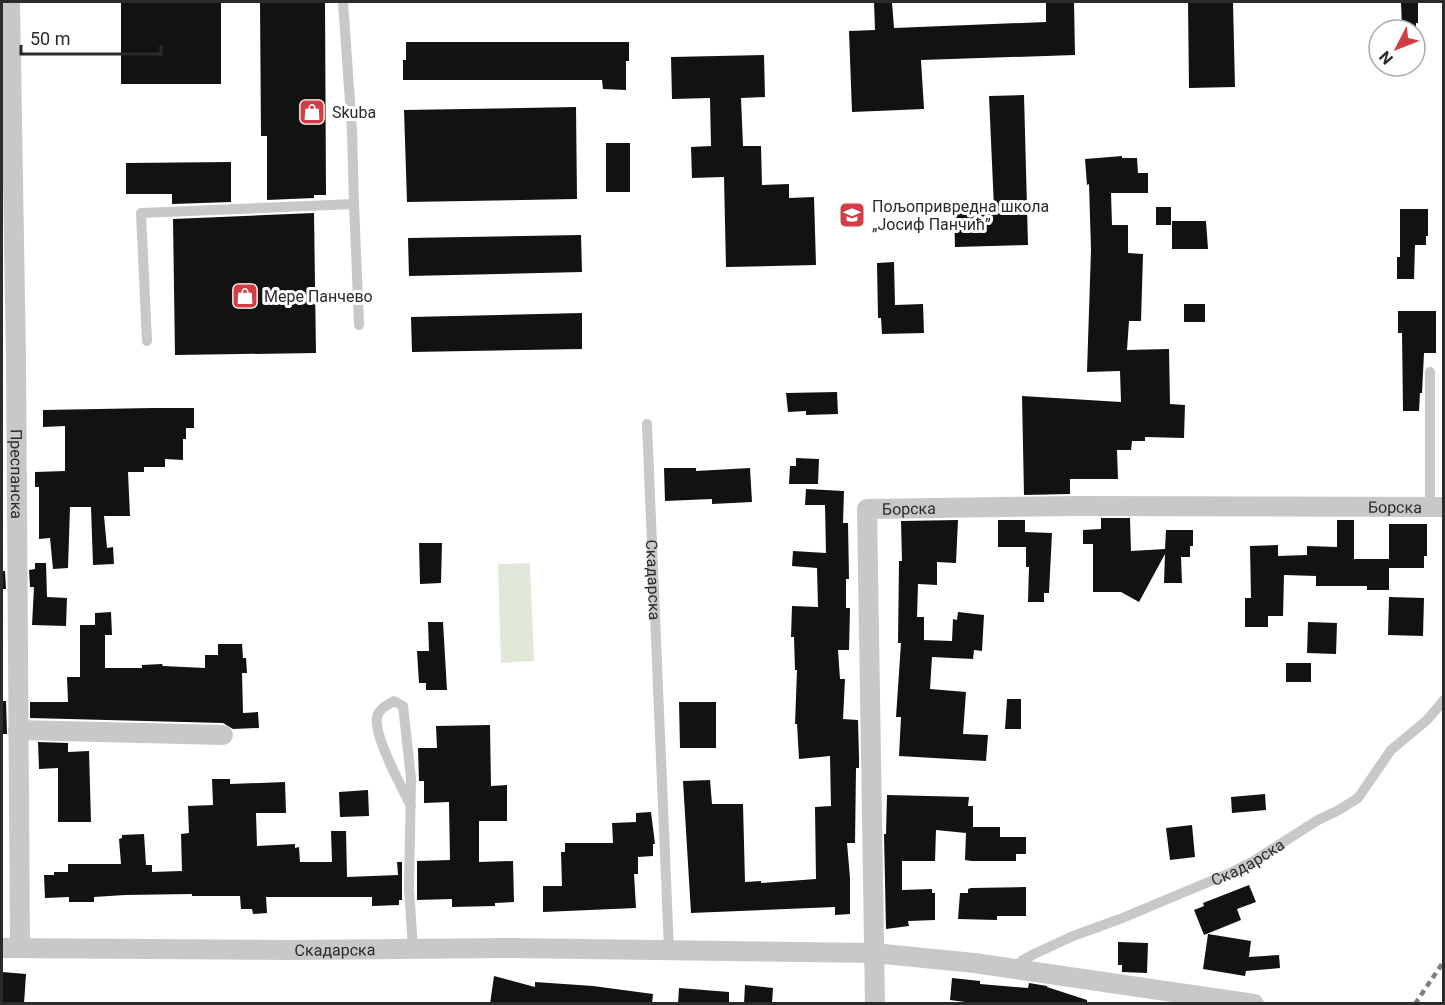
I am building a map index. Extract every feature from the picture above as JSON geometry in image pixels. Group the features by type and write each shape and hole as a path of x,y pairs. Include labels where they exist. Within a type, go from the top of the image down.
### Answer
{"street":[{"name":"Преспанска","path":"10,2 9,359 18,730 11,948"},
{"name":"Борска","path":"875,1004 867,510 1077,506 1437,507"},
{"path":"18,730 223,735"},
{"name":"Скадарска","path":"11,948 669,950 874,953 1014,969 1195,1000 1254,1004"}],"lane":[{"path":"343,2 352,131 359,326"},
{"path":"147,341 141,213 354,204"},
{"path":"1431,372 1437,507"},
{"name":"Скадарска","path":"647,424 669,950"},
{"name":"Скадарска","path":"1014,969 1023,960 1073,936 1153,906 1252,862 1318,820 1339,810 1358,798 1391,750 1427,720 1443,700"},
{"path":"411,806 379,736 376,718 382,708 394,701 404,706 411,806 409,889 413,949"}],"shaded area":[{"path":"530,563 534,661 501,663 498,564"}],"building":[{"path":"121,2 221,2 221,84 121,84"},
{"path":"260,2 325,2 326,195 314,195 314,198 267,200 267,136 261,136"},
{"path":"874,2 892,2 894,28 1046,22 1046,2 1074,2 1075,55 921,60 924,109 852,112 849,31 875,30"},
{"path":"1188,2 1233,2 1235,87 1189,88"},
{"path":"1401,2 1418,2 1418,18 1402,18"},
{"path":"406,42 629,42 629,61 626,61 626,90 603,89 602,80 403,80"},
{"path":"764,55 765,97 741,98 743,146 761,146 762,185 789,184 789,198 814,197 816,265 726,267 724,177 692,178 691,147 711,146 710,98 672,99 671,57"},
{"path":"1024,95 1028,245 955,247 954,209 994,208 989,96"},
{"path":"576,107 577,199 407,202 404,110"},
{"path":"606,143 630,143 630,192 606,192"},
{"path":"1122,156 1122,158 1137,158 1138,173 1148,173 1148,193 1111,193 1112,225 1128,225 1128,253 1143,254 1141,321 1129,321 1127,350 1169,349 1170,404 1185,405 1184,438 1145,437 1145,441 1132,441 1131,450 1117,450 1118,479 1070,479 1070,494 1024,495 1022,396 1121,402 1120,371 1087,372 1091,250 1089,184 1087,185 1085,159"},
{"path":"231,162 231,202 172,204 172,194 126,194 126,163"},
{"path":"1156,207 1171,207 1171,225 1156,225"},
{"path":"1400,209 1428,209 1426,245 1415,245 1414,279 1397,279 1397,257 1400,257"},
{"path":"314,213 316,353 175,355 173,219"},
{"path":"1172,221 1206,221 1208,249 1172,249"},
{"path":"581,235 582,272 409,276 408,238"},
{"path":"894,262 895,305 923,304 924,333 882,334 881,318 878,318 877,263"},
{"path":"1184,304 1205,304 1205,322 1184,322"},
{"path":"1398,311 1436,311 1436,353 1424,353 1419,411 1403,411 1402,333 1398,333"},
{"path":"582,313 582,349 412,352 411,317"},
{"path":"837,392 838,414 806,415 806,411 788,412 786,393"},
{"path":"194,408 194,428 186,428 186,439 183,439 183,460 165,459 165,467 144,467 144,472 128,472 130,516 104,516 107,548 113,547 114,564 93,565 91,507 70,507 68,568 53,569 50,538 39,539 39,487 35,487 35,472 65,471 65,426 43,427 43,410"},
{"path":"796,458 819,459 818,484 789,484 790,466 796,466"},
{"path":"664,468 696,468 696,471 750,468 752,502 712,504 712,499 665,501"},
{"path":"806,489 844,491 843,523 848,523 849,579 846,579 846,608 850,608 849,650 838,650 840,679 845,679 843,719 858,720 859,768 856,768 855,843 847,843 850,914 835,915 835,907 691,913 683,781 710,780 712,804 743,804 745,882 816,879 815,807 831,806 830,756 799,759 797,724 795,724 797,670 795,670 794,637 791,637 792,606 818,607 817,568 792,566 793,551 826,553 825,505 805,505"},
{"path":"1101,518 1130,518 1131,551 1165,549 1166,530 1193,530 1190,557 1181,557 1182,583 1164,583 1165,554 1139,602 1121,592 1093,592 1093,544 1083,544 1083,530 1101,529"},
{"path":"958,520 956,563 937,562 937,585 918,584 917,617 924,617 924,640 952,641 953,619 957,620 958,612 984,615 982,651 974,650 973,659 932,657 930,689 966,692 963,734 988,735 986,761 899,756 901,717 896,717 901,643 898,643 899,561 902,561 901,521"},
{"path":"998,520 1025,520 1025,532 1052,533 1049,593 1044,593 1044,602 1028,602 1029,567 1026,567 1026,547 998,547"},
{"path":"1337,520 1354,520 1354,559 1389,559 1389,524 1427,524 1427,556 1424,556 1424,568 1389,568 1389,590 1367,590 1367,586 1316,586 1316,576 1284,575 1283,616 1268,616 1268,627 1245,627 1245,598 1251,598 1250,546 1278,545 1278,556 1307,555 1307,546 1337,547"},
{"path":"419,543 442,543 441,583 420,584"},
{"path":"35,563 46,563 47,597 67,598 66,626 32,625 34,587 30,587 29,570 35,569"},
{"path":"2,571 5,571 6,589 2,589"},
{"path":"1389,597 1424,598 1423,636 1388,635"},
{"path":"111,612 112,635 105,635 105,668 142,668 142,665 162,664 163,666 205,668 205,655 218,655 218,644 242,644 247,673 242,673 243,713 258,712 259,728 233,729 223,723 30,718 30,702 68,702 67,677 80,677 80,625 95,625 95,613"},
{"path":"428,622 443,622 447,690 426,690 426,683 419,683 417,651 429,651"},
{"path":"1308,622 1337,623 1336,654 1307,653"},
{"path":"1286,663 1311,663 1311,682 1286,682"},
{"path":"1007,699 1021,699 1021,729 1005,729"},
{"path":"2,701 6,701 7,734 2,734"},
{"path":"679,702 716,702 716,748 680,748"},
{"path":"490,725 491,786 507,785 507,821 479,821 479,862 513,861 514,902 495,903 495,906 452,907 452,899 417,900 417,861 450,860 449,802 424,803 424,781 419,781 418,748 437,748 436,726"},
{"path":"38,742 68,743 68,752 89,751 91,822 58,822 58,768 39,769"},
{"path":"212,779 230,779 230,784 285,782 286,813 256,813 257,846 295,844 295,848 299,847 300,862 332,862 331,831 346,831 347,877 398,875 397,862 402,862 402,900 399,900 399,905 372,906 372,897 266,897 267,913 253,914 252,909 241,909 240,896 125,895 94,897 94,902 69,902 69,897 45,898 44,875 68,872 68,864 121,864 119,839 122,835 144,834 146,865 152,865 152,872 182,871 181,834 189,833 188,806 213,805"},
{"path":"368,790 369,816 340,817 339,792"},
{"path":"1265,794 1266,810 1232,813 1231,797"},
{"path":"887,795 969,797 968,806 973,806 973,827 1000,827 1000,837 1026,837 1026,854 1016,854 1016,861 965,860 966,833 936,830 935,861 902,861 902,890 932,889 932,893 935,893 935,920 908,921 909,926 886,929 884,834 886,834"},
{"path":"651,812 655,844 653,844 653,856 638,857 638,874 634,874 636,908 543,912 543,886 562,886 561,852 565,852 565,843 613,843 612,823 636,822 636,813"},
{"path":"1192,825 1195,857 1170,860 1166,828"},
{"path":"1249,885 1256,902 1237,909 1241,920 1204,935 1194,910 1204,906 1203,903"},
{"path":"1026,887 1026,916 997,916 997,920 958,919 960,893 968,893 968,889"},
{"path":"1208,934 1251,941 1249,957 1279,955 1280,968 1246,971 1245,976 1203,969"},
{"path":"1118,942 1148,943 1147,973 1122,972 1122,965 1118,965"},
{"path":"2,972 26,974 24,1004 2,1004"},
{"path":"494,976 535,987 535,982 593,986 653,994 652,1004 490,1004"},
{"path":"952,978 980,981 980,984 1028,988 1029,983 1047,986 1087,1000 1087,1004 965,1004 965,1002 950,1000"},
{"path":"745,985 773,988 772,1004 744,1004"},
{"path":"679,988 729,992 729,1004 678,1004"}],"railway":[{"path":"1415,1004 1444,961"}],"place":[{"name":"Skuba","path":"312,112"},
{"name":"Пољопривредна школа „Јосиф Панчић”","path":"852,215"},
{"name":"Мере Панчево","path":"245,296"}]}
